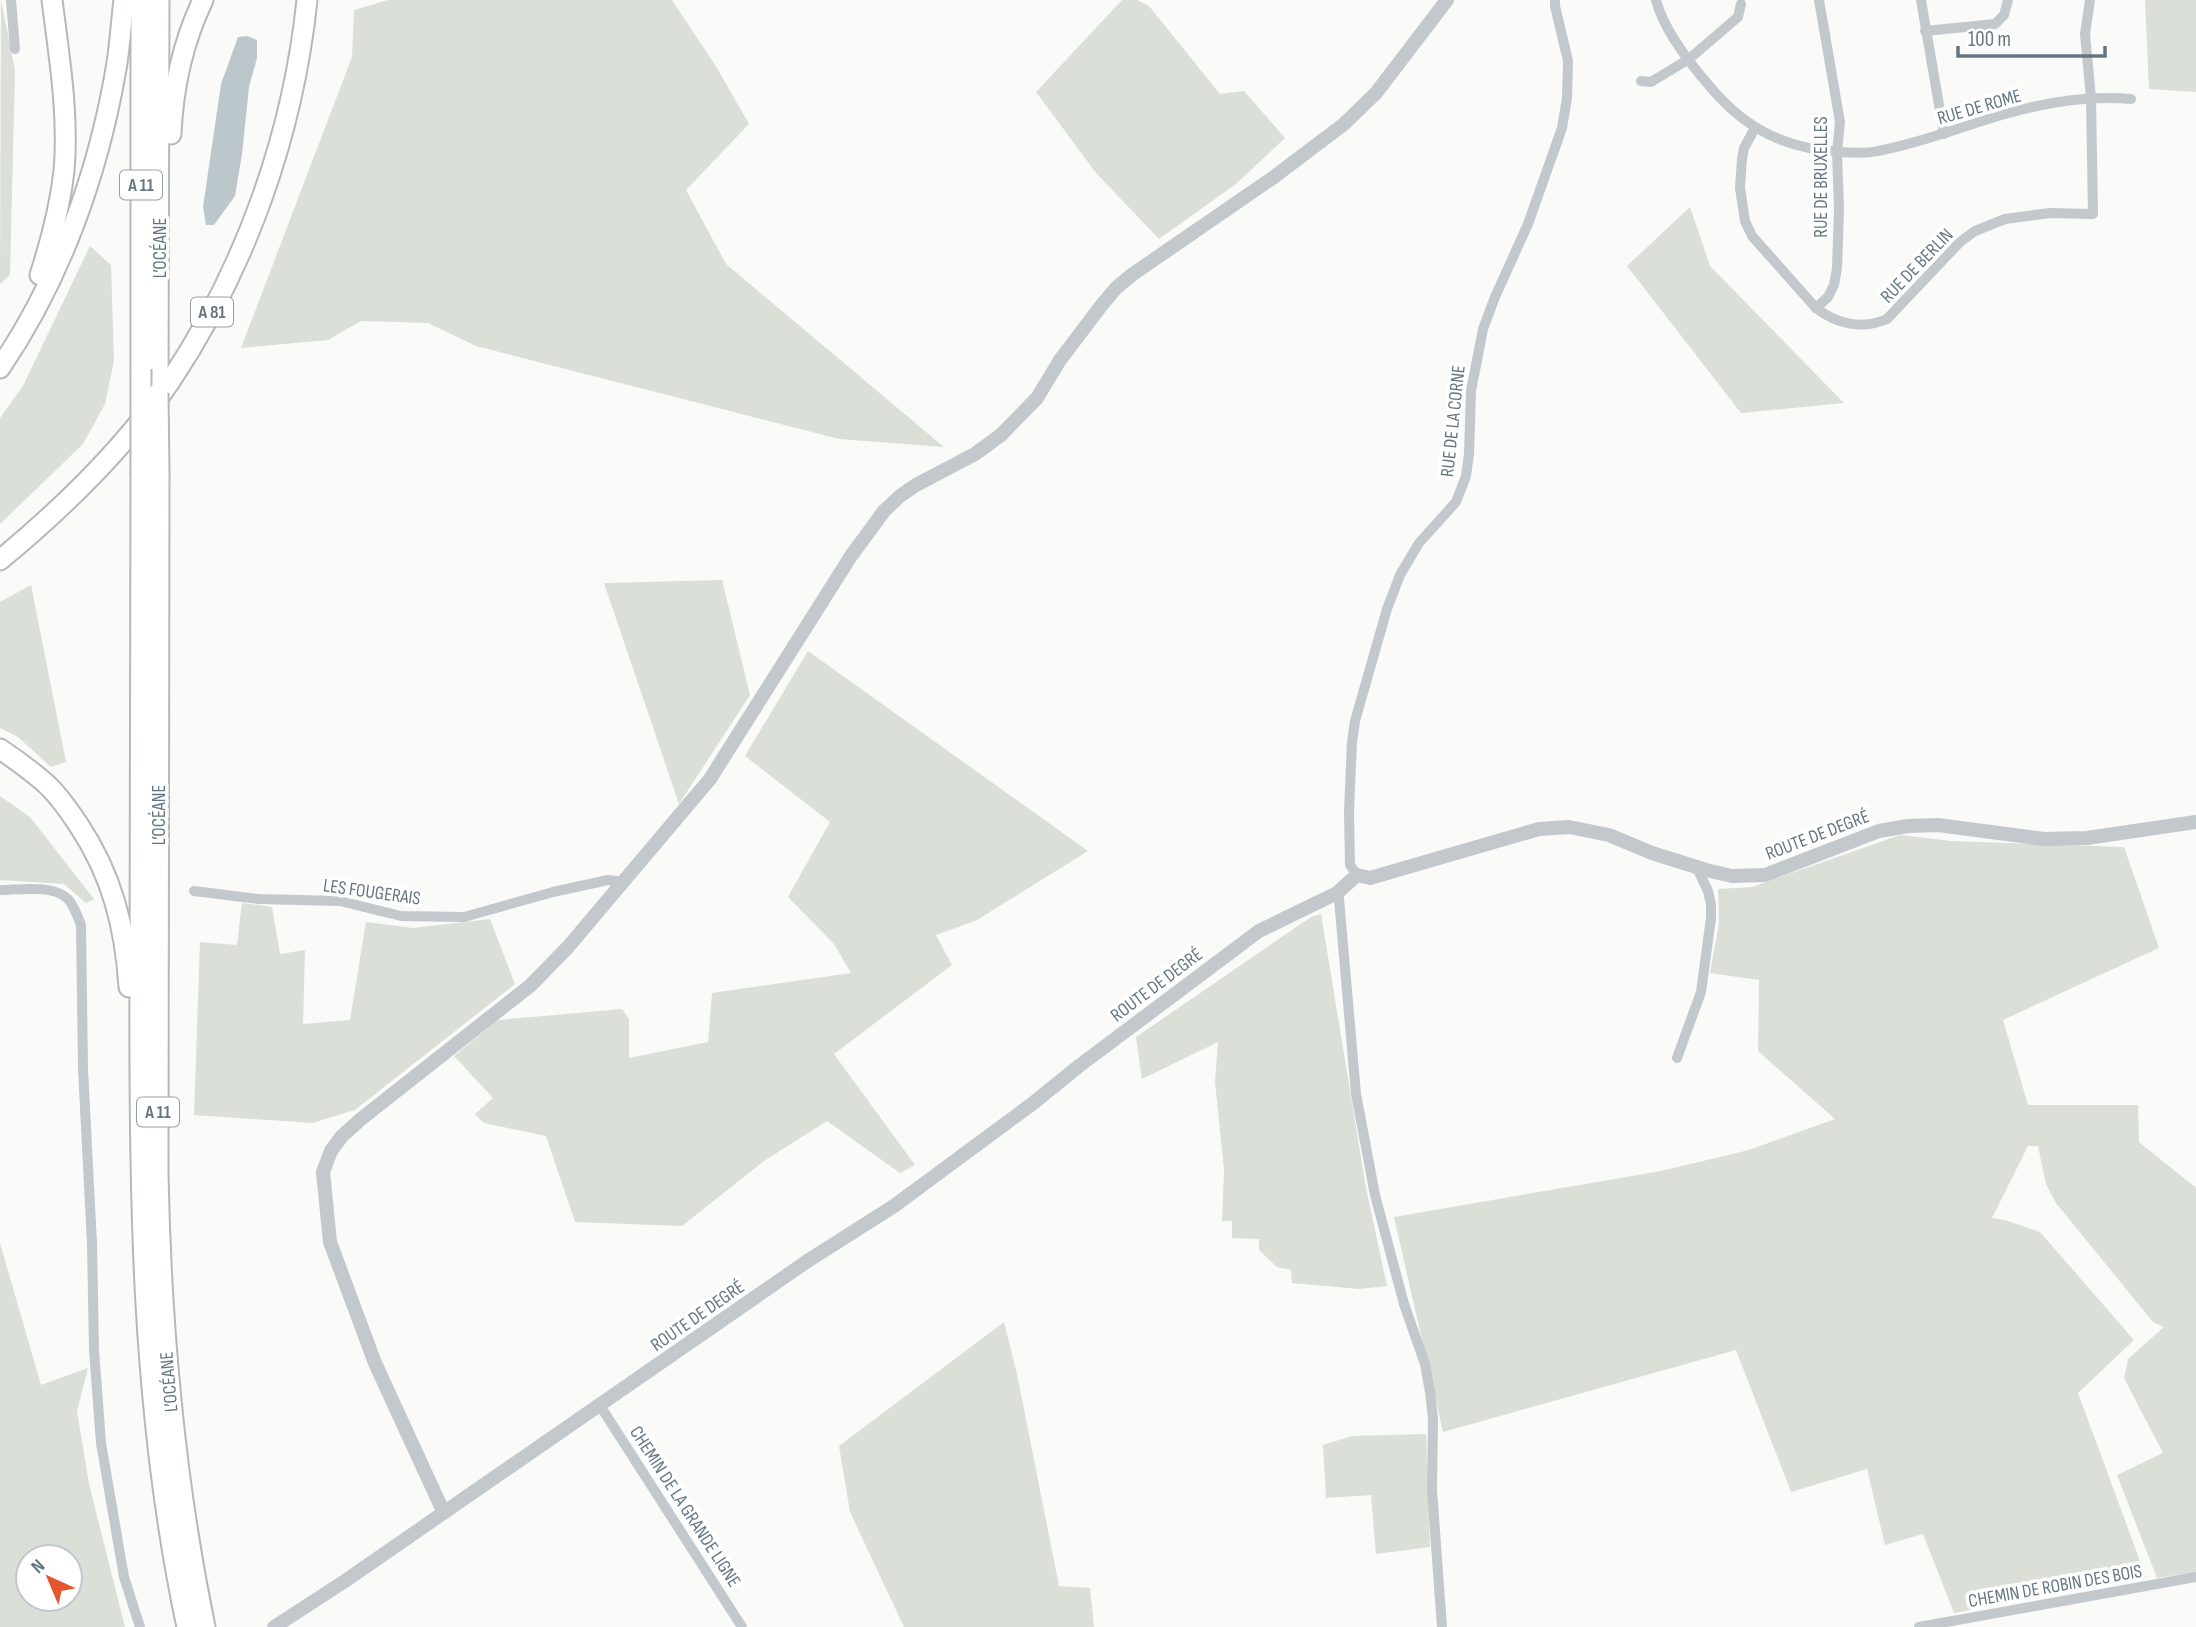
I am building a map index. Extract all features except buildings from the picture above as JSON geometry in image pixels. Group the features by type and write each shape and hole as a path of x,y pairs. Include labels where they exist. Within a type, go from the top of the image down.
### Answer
{"highway":[{"path":"0,353 34,292 59,207 64,169 65,128 52,0"},
{"path":"0,369 44,295 77,213 95,159 116,70 124,0"},
{"name":"L’OCÉANE","path":"141,0 150,369 160,1255 172,1423 187,1531 205,1627"},
{"name":"L’OCÉANE","path":"150,369 159,263 159,0"},
{"path":"159,263 168,238 175,88 183,50 203,0"},
{"name":"A 81","path":"0,560 85,483 124,440 169,382 208,320 238,257 276,154 297,71 307,0"},
{"name":"L’OCÉANE","path":"150,474 140,1048 142,1251 149,1364 166,1511 187,1627"},
{"path":"0,749 45,783 67,808 88,838 105,870 121,925 128,969 131,1023 140,1048"}],"street":[{"path":"11,0 15,49"},
{"path":"443,1511 375,1363 330,1242 323,1172 331,1151 342,1136 361,1119 531,985 568,947 710,779 851,556 884,511 916,485 975,454 1021,416 1037,398 1060,360 1116,288 1344,124 1376,93 1447,0"},
{"name":"RUE DE LA CORNE","path":"1357,875 1350,865 1349,812 1353,731 1380,632 1400,575 1419,543 1456,502 1466,476 1471,391 1483,329 1528,224 1562,128 1567,98 1568,61 1555,0"},
{"name":"RUE DE ROME","path":"1656,0 1672,38 1702,78 1737,115 1755,128 1792,145 1823,152 1875,152 2021,110 2091,98 2131,99"},
{"name":"RUE DE BRUXELLES","path":"1816,308 1828,297 1834,285 1837,268 1840,122 1819,0"},
{"path":"1921,0 1944,134"},
{"path":"1925,31 1994,24 2004,15 2008,0"},
{"path":"2090,0 2085,34 2091,98"},
{"path":"1642,81 1651,82 1689,59 1738,17 1741,4"},
{"name":"RUE DE BERLIN","path":"1755,128 1744,148 1740,188 1745,221 1752,236 1816,308 1840,321 1864,326 1887,319 1961,242 1975,231 2005,219 2050,214 2093,214 2091,98"},
{"name":"ROUTE DE DEGRÉ","path":"274,1627 345,1581 809,1260 894,1206 1259,931 1337,893 1357,875 1370,877 1528,832 1569,827 1609,835 1652,853 1732,876 1765,875 1879,831 1908,825 1938,825 2044,839 2087,838 2196,822"},
{"path":"1677,1058 1701,992 1711,918 1712,904 1698,867"},
{"name":"LES FOUGERAIS","path":"194,891 258,899 340,901 401,916 464,917 553,892 608,880 624,882"},
{"path":"0,890 37,890 67,898 81,925 83,1069 92,1244 94,1350 101,1443 124,1577 140,1627"},
{"path":"1337,893 1356,1094 1375,1195 1404,1304 1425,1364 1430,1392 1433,1419 1432,1490 1442,1627"},
{"name":"CHEMIN DE LA GRANDE LIGNE","path":"600,1404 742,1627"},
{"name":"CHEMIN DE ROBIN DES BOIS","path":"1919,1627 2196,1577"}],"shaded area":[{"path":"1,0 15,70 10,275 0,284"},
{"path":"388,0 672,0 717,68 749,124 686,190 726,264 944,447 839,439 476,346 428,323 361,321 328,340 241,348 352,57 354,10"},
{"path":"1122,0 1137,0 1149,6 1220,94 1244,91 1285,138 1236,184 1159,239 1096,173 1036,92"},
{"path":"2145,0 2196,0 2196,92 2149,89"},
{"path":"247,36 257,40 257,58 249,87 235,196 214,225 206,225 203,207 221,84 238,37"},
{"path":"1690,207 1710,266 1844,403 1741,413 1627,266"},
{"path":"90,246 111,265 114,361 105,404 83,444 0,524 0,418 23,386"},
{"path":"722,580 750,695 679,804 604,583"},
{"path":"31,585 66,762 51,767 18,737 0,728 0,602"},
{"path":"808,651 1088,851 977,920 936,935 952,965 834,1054 915,1165 900,1173 827,1121 764,1161 682,1226 575,1222 546,1136 484,1123 475,1114 493,1098 454,1056 498,1020 622,1009 629,1019 629,1058 708,1042 712,993 851,973 834,944 788,897 830,822 745,756"},
{"path":"0,796 30,817 94,899 86,903 64,884 0,880"},
{"path":"1900,835 1951,841 2124,847 2159,948 2003,1020 2028,1105 2138,1105 2139,1142 2196,1188 2196,1572 2157,1578 2117,1475 2163,1453 2124,1378 2128,1359 2164,1327 2153,1322 2056,1203 2046,1184 2038,1146 2028,1146 1992,1218 2040,1232 2134,1340 2078,1393 2146,1577 1954,1613 1923,1534 1885,1545 1867,1469 1791,1492 1736,1350 1443,1432 1394,1217 1661,1171 1749,1150 1835,1119 1758,1051 1759,980 1710,973 1719,923 1718,889 1752,887"},
{"path":"242,903 272,907 280,954 305,950 303,1024 350,1020 366,922 413,928 490,919 515,984 355,1110 312,1123 194,1115 200,942 237,945"},
{"path":"1321,914 1366,1188 1387,1286 1359,1289 1292,1283 1291,1270 1277,1267 1259,1250 1259,1239 1232,1238 1232,1221 1222,1221 1224,1169 1215,1082 1218,1042 1142,1079 1136,1037 1311,917"},
{"path":"0,1243 41,1385 88,1368 77,1411 89,1484 125,1627 0,1627"},
{"path":"1004,1322 1017,1374 1059,1586 1090,1588 1094,1627 904,1627 850,1512 839,1446"},
{"path":"1426,1434 1430,1547 1376,1554 1371,1495 1326,1498 1323,1445 1352,1436"}]}
